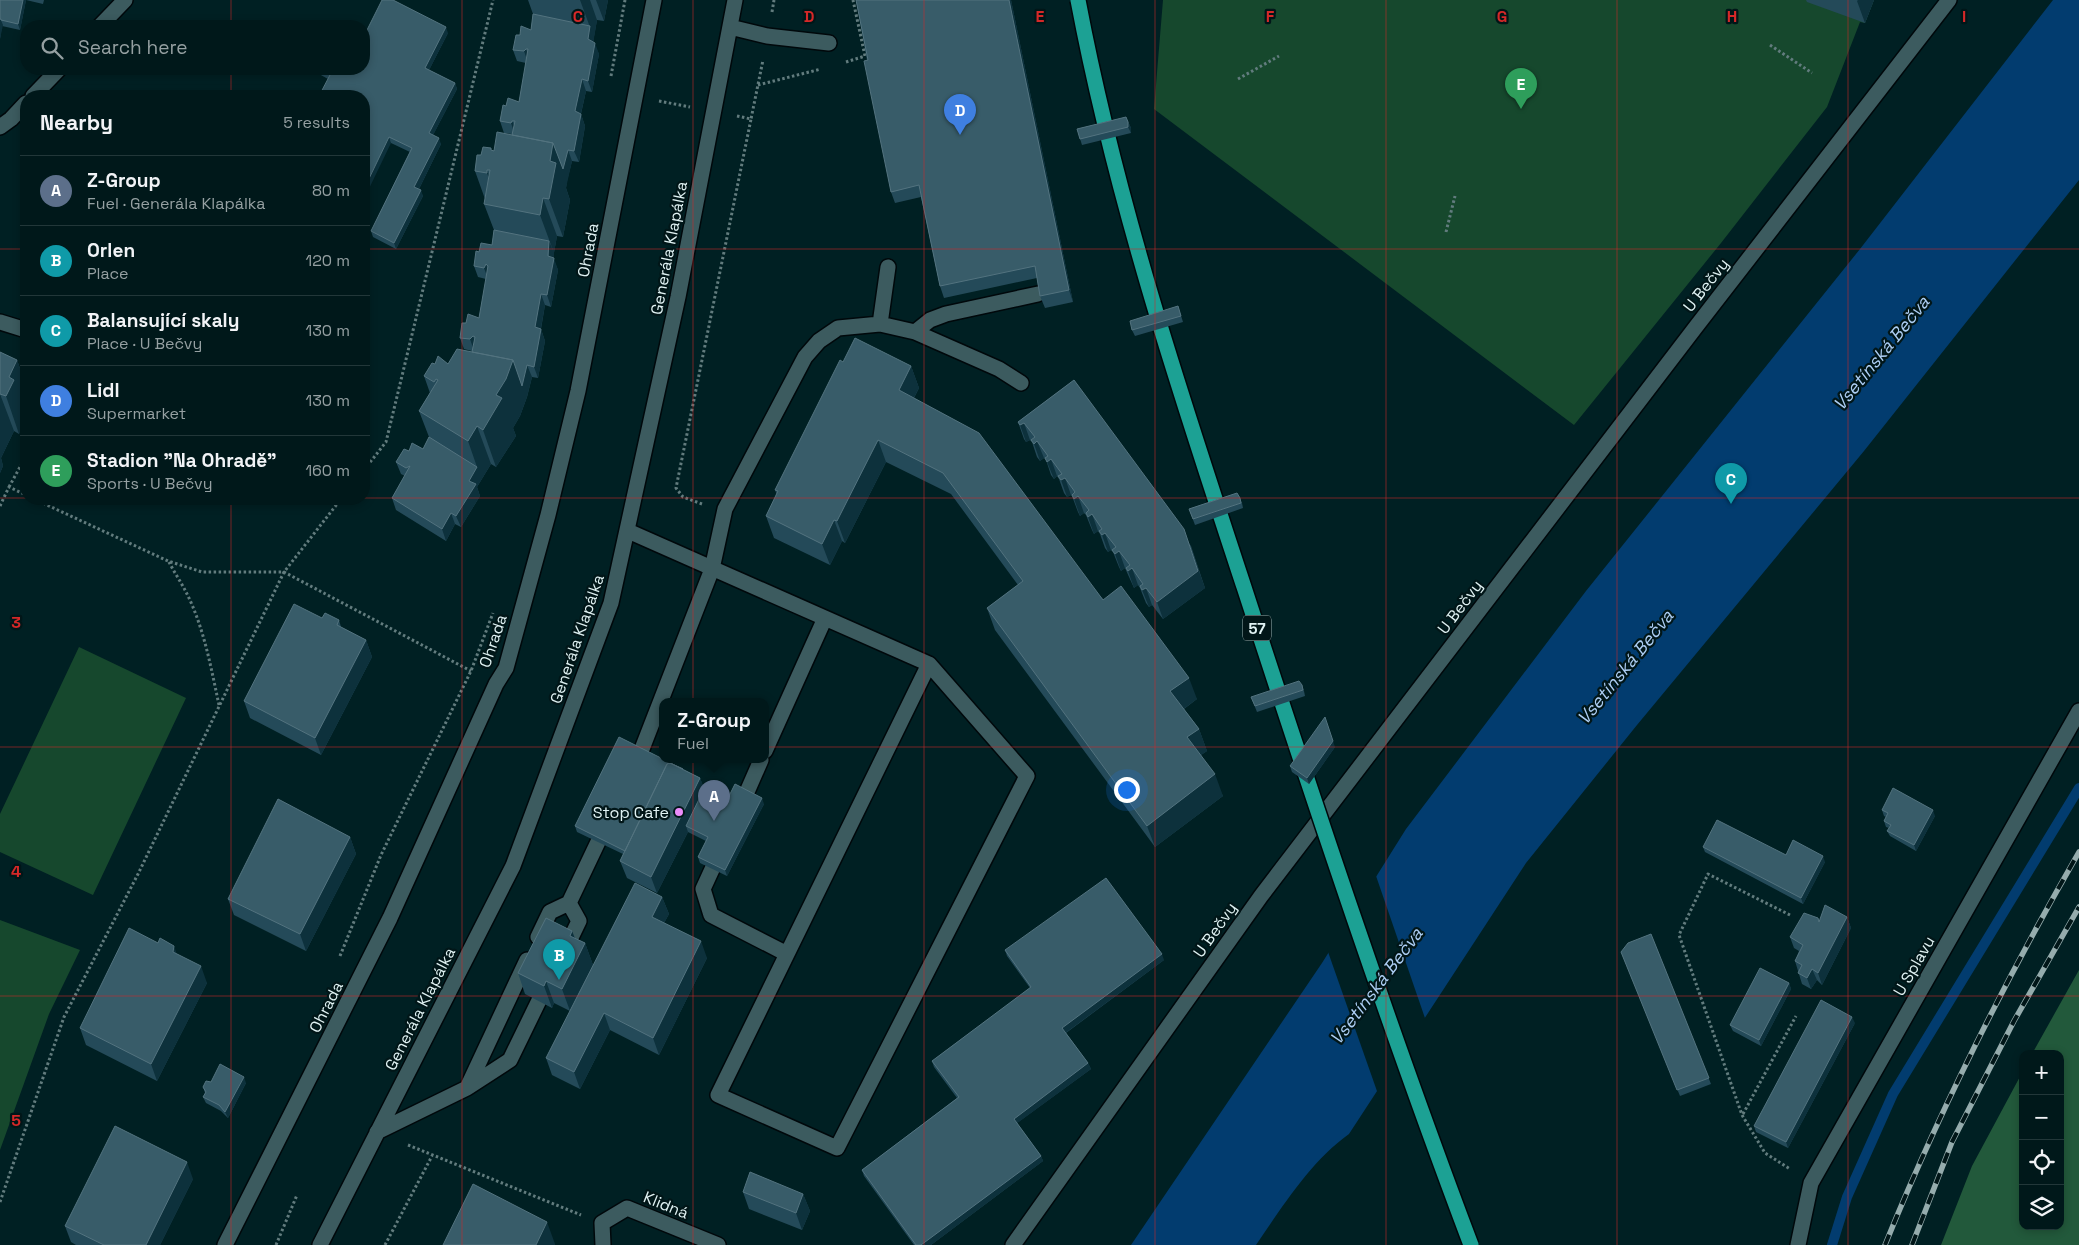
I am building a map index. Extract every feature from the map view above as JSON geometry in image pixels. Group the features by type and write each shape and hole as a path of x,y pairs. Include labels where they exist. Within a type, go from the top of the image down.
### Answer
{"main road":[{"name":"57","path":"1078,0 1113,161 1134,241 1192,428 1312,792 1433,1144 1471,1245"}],"street":[{"path":"106,20 125,0"},
{"name":"Ohrada","path":"225,1245 390,918 496,684 506,668 548,515 578,391 654,0"},
{"name":"Generála Klapálka","path":"320,1245 513,866 610,603 628,531 678,297 712,111 735,0"},
{"name":"U Bečvy","path":"1013,1245 1261,896 1695,328 1949,0"},
{"path":"730,27 767,36 829,43"},
{"path":"39,90 53,75"},
{"path":"0,127 20,109"},
{"path":"880,324 888,267"},
{"path":"915,332 930,320 946,314 1038,294"},
{"path":"0,322 20,328"},
{"path":"662,698 712,569 725,509 805,357 819,341 838,328 880,324 915,332 999,369 1021,383"},
{"path":"628,531 928,664 1027,776 837,1148 718,1095 928,664"},
{"path":"769,742 825,618"},
{"path":"627,783 659,705"},
{"name":"U Splavu","path":"1798,1245 1811,1183 2079,711"},
{"path":"734,820 761,763"},
{"path":"467,1088 550,912 569,903 614,809"},
{"path":"726,837 703,889 711,915 787,954"},
{"path":"378,1132 467,1088 510,1060 578,921 569,903"},
{"name":"Klidná","path":"602,1223 627,1208 718,1245"},
{"path":"602,1223 603,1245"}],"path":[{"path":"370,462 386,442 493,0"},
{"path":"610,85 624,0"},
{"path":"1770,44 1812,73"},
{"path":"1238,79 1279,56"},
{"path":"725,509 683,498 676,488 751,119"},
{"path":"1446,232 1455,196"},
{"path":"0,506 20,467"},
{"path":"9,487 20,492"},
{"path":"47,505 168,561 202,572 284,572 496,684"},
{"path":"0,1202 64,1016 138,874 284,572 337,505"},
{"path":"168,561 187,593 196,616 210,660 219,705"},
{"path":"337,963 381,855 471,671 495,606"},
{"path":"1790,916 1708,874 1679,935 1742,1115 1765,1153 1811,1183"},
{"path":"1742,1115 1796,1016"},
{"path":"378,1132 432,1156 602,1223"},
{"path":"384,1245 432,1156"},
{"path":"276,1245 298,1195"}],"green space":[{"path":"1163,0 1874,0 1865,23 1860,22 1827,107 1721,243 1574,425 1154,109"},
{"path":"79,647 186,698 93,895 0,852 0,814"},
{"path":"0,920 80,950 49,1014 0,1150"},
{"path":"2079,970 2079,1245 1941,1245 1972,1166 2019,1078 2019,1230 2064,1230 2064,1050 2034,1050"}],"water":[{"name":"Vsetínská Bečva","path":"2053,0 2079,0 2079,180 1864,451 1637,725 1526,863 1349,1134 1322,1158 1298,1185 1256,1245 1131,1245 1322,963 1406,829 1586,591 1860,249"}],"pier":[{"path":"1375,873 1426,1021 1378,1094 1327,949"}],"building":[{"path":"0,0 23,0 18,24 1,20"},
{"path":"382,0 393,0 446,27 425,68 455,83 429,133 439,138 414,187 421,190 394,243 371,231 412,148 389,137 370,177 370,90 322,90 330,75 370,75 370,24"},
{"path":"856,0 1009,0 1069,290 1040,296 1035,266 940,286 919,185 891,192 864,61 868,60"},
{"path":"533,14 590,26 588,39 595,43 588,81 582,79 575,111 581,114 574,151 568,150 563,169 553,143 512,135 515,121 511,123 500,121 503,105 506,106 508,98 519,102 528,49 524,51 513,50 516,35 520,35 521,26 531,30"},
{"path":"1126,117 1128,127 1080,139 1077,129"},
{"path":"497,132 553,143 550,161 556,163 549,199 543,198 540,215 484,204 490,170 487,170 487,173 475,171 477,155 481,155 483,147 491,148 494,151"},
{"path":"494,230 549,241 548,256 554,258 547,295 541,294 535,327 541,329 534,367 527,365 522,386 513,360 472,352 475,337 473,336 470,339 460,338 462,323 466,323 468,314 479,318 488,266 486,264 484,268 474,266 476,251 479,252 481,243 492,245"},
{"path":"1178,306 1181,316 1132,330 1130,321"},
{"path":"855,338 911,366 899,390 979,433 1103,600 1121,586 1189,678 1170,691 1199,729 1187,737 1215,774 1147,826 987,608 1023,581 943,473 878,440 837,521 834,520 822,544 766,516 778,491 775,490 840,360 843,362"},
{"path":"457,349 513,360 506,379 496,395 502,398 483,430 477,426 468,441 419,411 438,380 436,379 434,382 424,376 432,363 435,364 438,356 448,364"},
{"path":"0,352 17,360 9,377 14,380 6,396 0,394"},
{"path":"1074,380 1184,529 1198,571 1157,602 1146,588 1142,590 1140,586 1143,584 1132,568 1128,571 1126,568 1130,565 1119,551 1115,554 1112,550 1116,547 1105,533 1102,535 1099,531 1102,529 1092,514 1088,517 1086,513 1089,510 1078,496 1074,499 1072,495 1075,492 1065,478 1061,480 1058,476 1062,474 1051,459 1047,462 1045,458 1048,456 1037,441 1034,444 1031,440 1035,437 1024,423 1020,425 1018,422"},
{"path":"429,437 477,467 469,481 476,484 456,516 451,513 442,529 392,498 410,466 406,468 396,462 404,449 409,451 412,443 423,449"},
{"path":"1237,493 1241,503 1193,519 1189,509"},
{"path":"294,604 322,618 325,613 339,620 337,625 366,640 315,738 244,701"},
{"path":"1299,681 1303,690 1255,706 1251,697"},
{"path":"1325,717 1333,741 1307,778 1290,766"},
{"path":"619,737 659,757 659,763 670,763 667,764 625,851 575,826"},
{"path":"670,763 700,778 651,877 620,861 667,764"},
{"path":"735,784 762,798 725,870 698,857 708,837 686,826 703,791 726,802"},
{"path":"1893,788 1933,810 1914,845 1887,831 1891,825 1884,821 1888,813 1882,810"},
{"path":"278,799 350,837 300,934 228,899"},
{"path":"1717,820 1786,855 1793,840 1823,856 1801,898 1703,847"},
{"path":"1106,878 1162,954 1062,1028 1088,1063 1014,1119 1041,1156 921,1245 916,1245 862,1170 959,1097 932,1061 1031,987 1005,950"},
{"path":"635,883 662,897 652,917 701,941 653,1038 604,1013 574,1072 546,1058"},
{"path":"1825,905 1847,917 1818,973 1812,969 1807,978 1798,973 1802,965 1795,961 1803,945 1790,937 1804,913 1818,918 1819,922"},
{"path":"546,918 572,931 570,936 585,943 562,989 546,981 544,986 518,973"},
{"path":"129,928 158,943 160,938 174,946 173,952 201,966 151,1064 80,1028"},
{"path":"1651,934 1709,1078 1677,1090 1621,952 1628,943"},
{"path":"1760,968 1789,983 1759,1040 1730,1025"},
{"path":"1821,1000 1852,1017 1786,1142 1754,1126"},
{"path":"220,1064 244,1077 225,1112 219,1105 203,1097 206,1092 203,1087 206,1081 211,1082"},
{"path":"115,1126 187,1162 146,1245 104,1245 65,1226"},
{"path":"750,1172 803,1194 796,1213 743,1192"},
{"path":"473,1184 547,1222 536,1245 443,1245"}],"waterway":[{"path":"1832,1245 1847,1197 1893,1094 2079,788"}],"railway":[{"path":"1885,1245 1928,1144 1975,1045 2079,852"},
{"path":"1912,1245 1952,1142 2014,1021 2079,907"}],"place":[{"name":"Stadion \"Na Ohradě\"","path":"1521,109"},
{"name":"Lidl","path":"960,135"},
{"name":"Balansující skaly","path":"1731,504"},
{"name":"Stop Cafe","path":"679,812"},
{"name":"Z-Group","path":"714,821"},
{"name":"Orlen","path":"559,980"}]}
